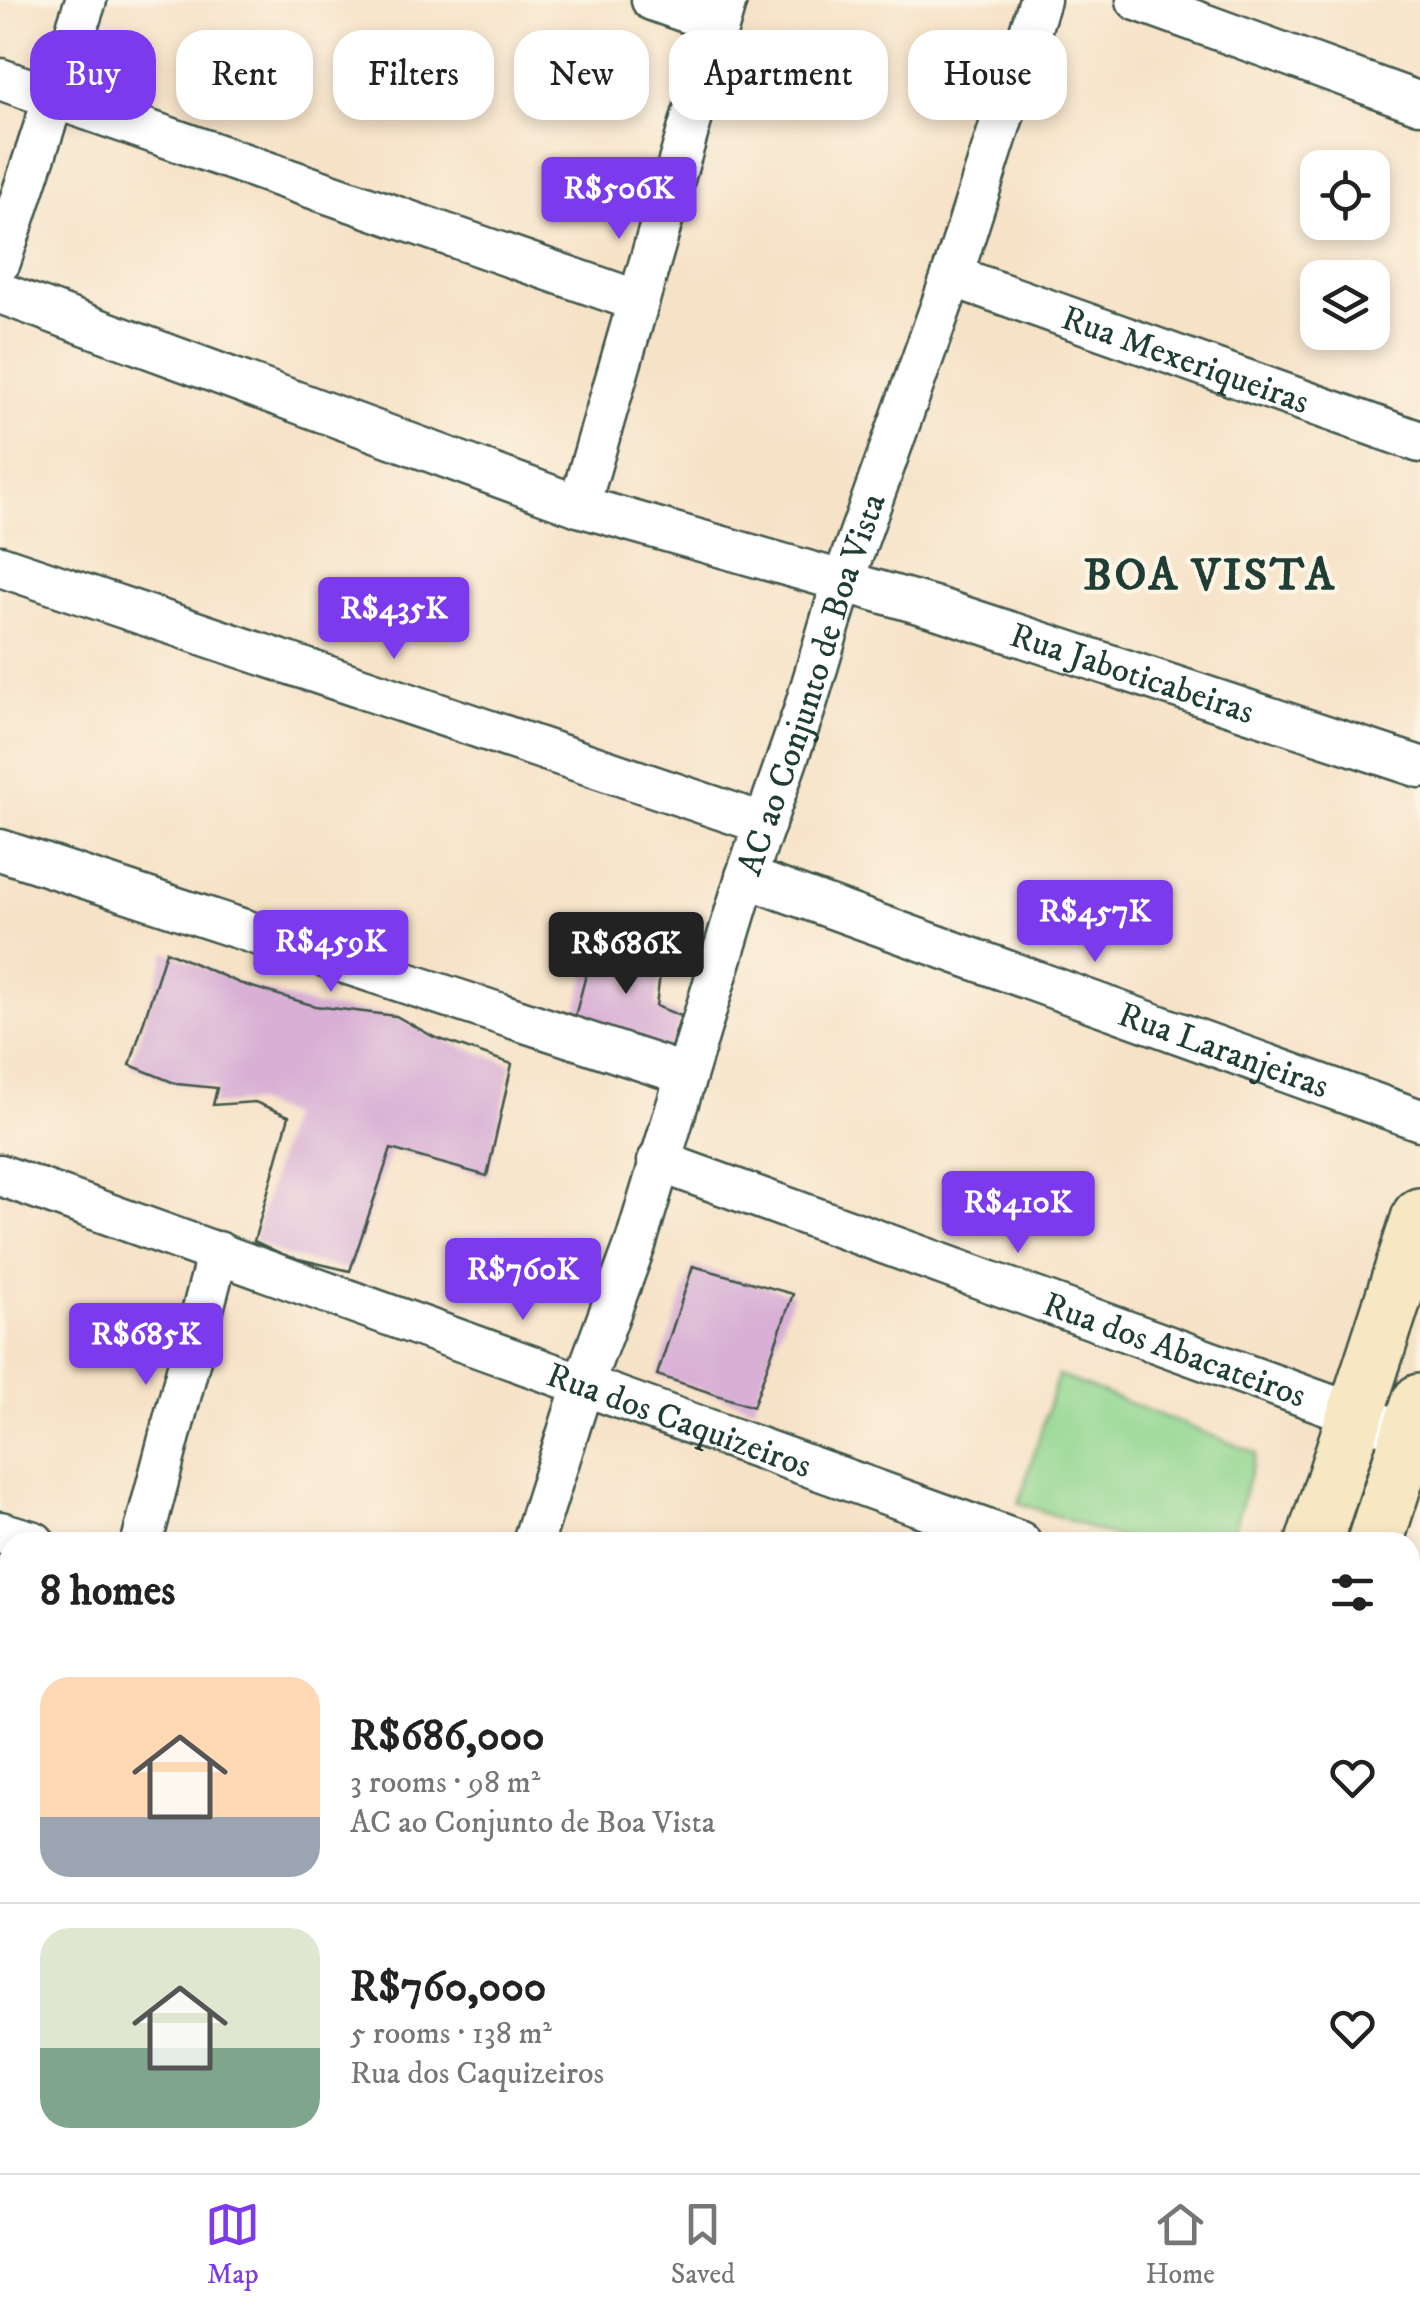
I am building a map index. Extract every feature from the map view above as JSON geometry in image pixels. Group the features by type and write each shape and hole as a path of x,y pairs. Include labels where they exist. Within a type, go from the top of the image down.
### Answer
{"street":[{"path":"76,30 86,0"},
{"path":"580,506 722,12 652,0"},
{"name":"AC ao Conjunto de Boa Vista","path":"536,1532 584,1382 635,1245 684,1074 842,584 952,276 1040,0"},
{"path":"1138,0 1420,103"},
{"path":"0,79 30,90"},
{"path":"0,262 47,120"},
{"path":"117,120 638,301"},
{"name":"Rua Mexeriqueiras","path":"952,276 1420,442"},
{"name":"Rua Jaboticabeiras","path":"0,293 580,506 933,607 1420,767"},
{"path":"0,566 765,824"},
{"path":"0,850 684,1074"},
{"name":"Rua Laranjeiras","path":"746,877 1420,1120"},
{"name":"Rua dos Abacateiros","path":"658,1161 1354,1416 1416,1425"},
{"name":"Rua dos Caquizeiros","path":"0,1174 993,1532"},
{"path":"1317,1532 1420,1216"},
{"path":"145,1532 218,1252"},
{"path":"1379,1532 1416,1425"}],"green space":[{"path":"1058,1375 1256,1453 1233,1532 1102,1532 1019,1503"}],"building":[{"path":"597,933 663,951 656,1006 681,1016 668,1057 572,1028"},
{"path":"166,951 239,983 315,1006 396,1016 434,1037 512,1064 487,1176 391,1149 350,1271 286,1256 254,1241 289,1116 255,1102 213,1105 217,1088 177,1084 130,1065"},
{"path":"693,1266 793,1294 753,1407 657,1375"}],"district":[{"name":"BOA VISTA","path":"1210,573"}]}
